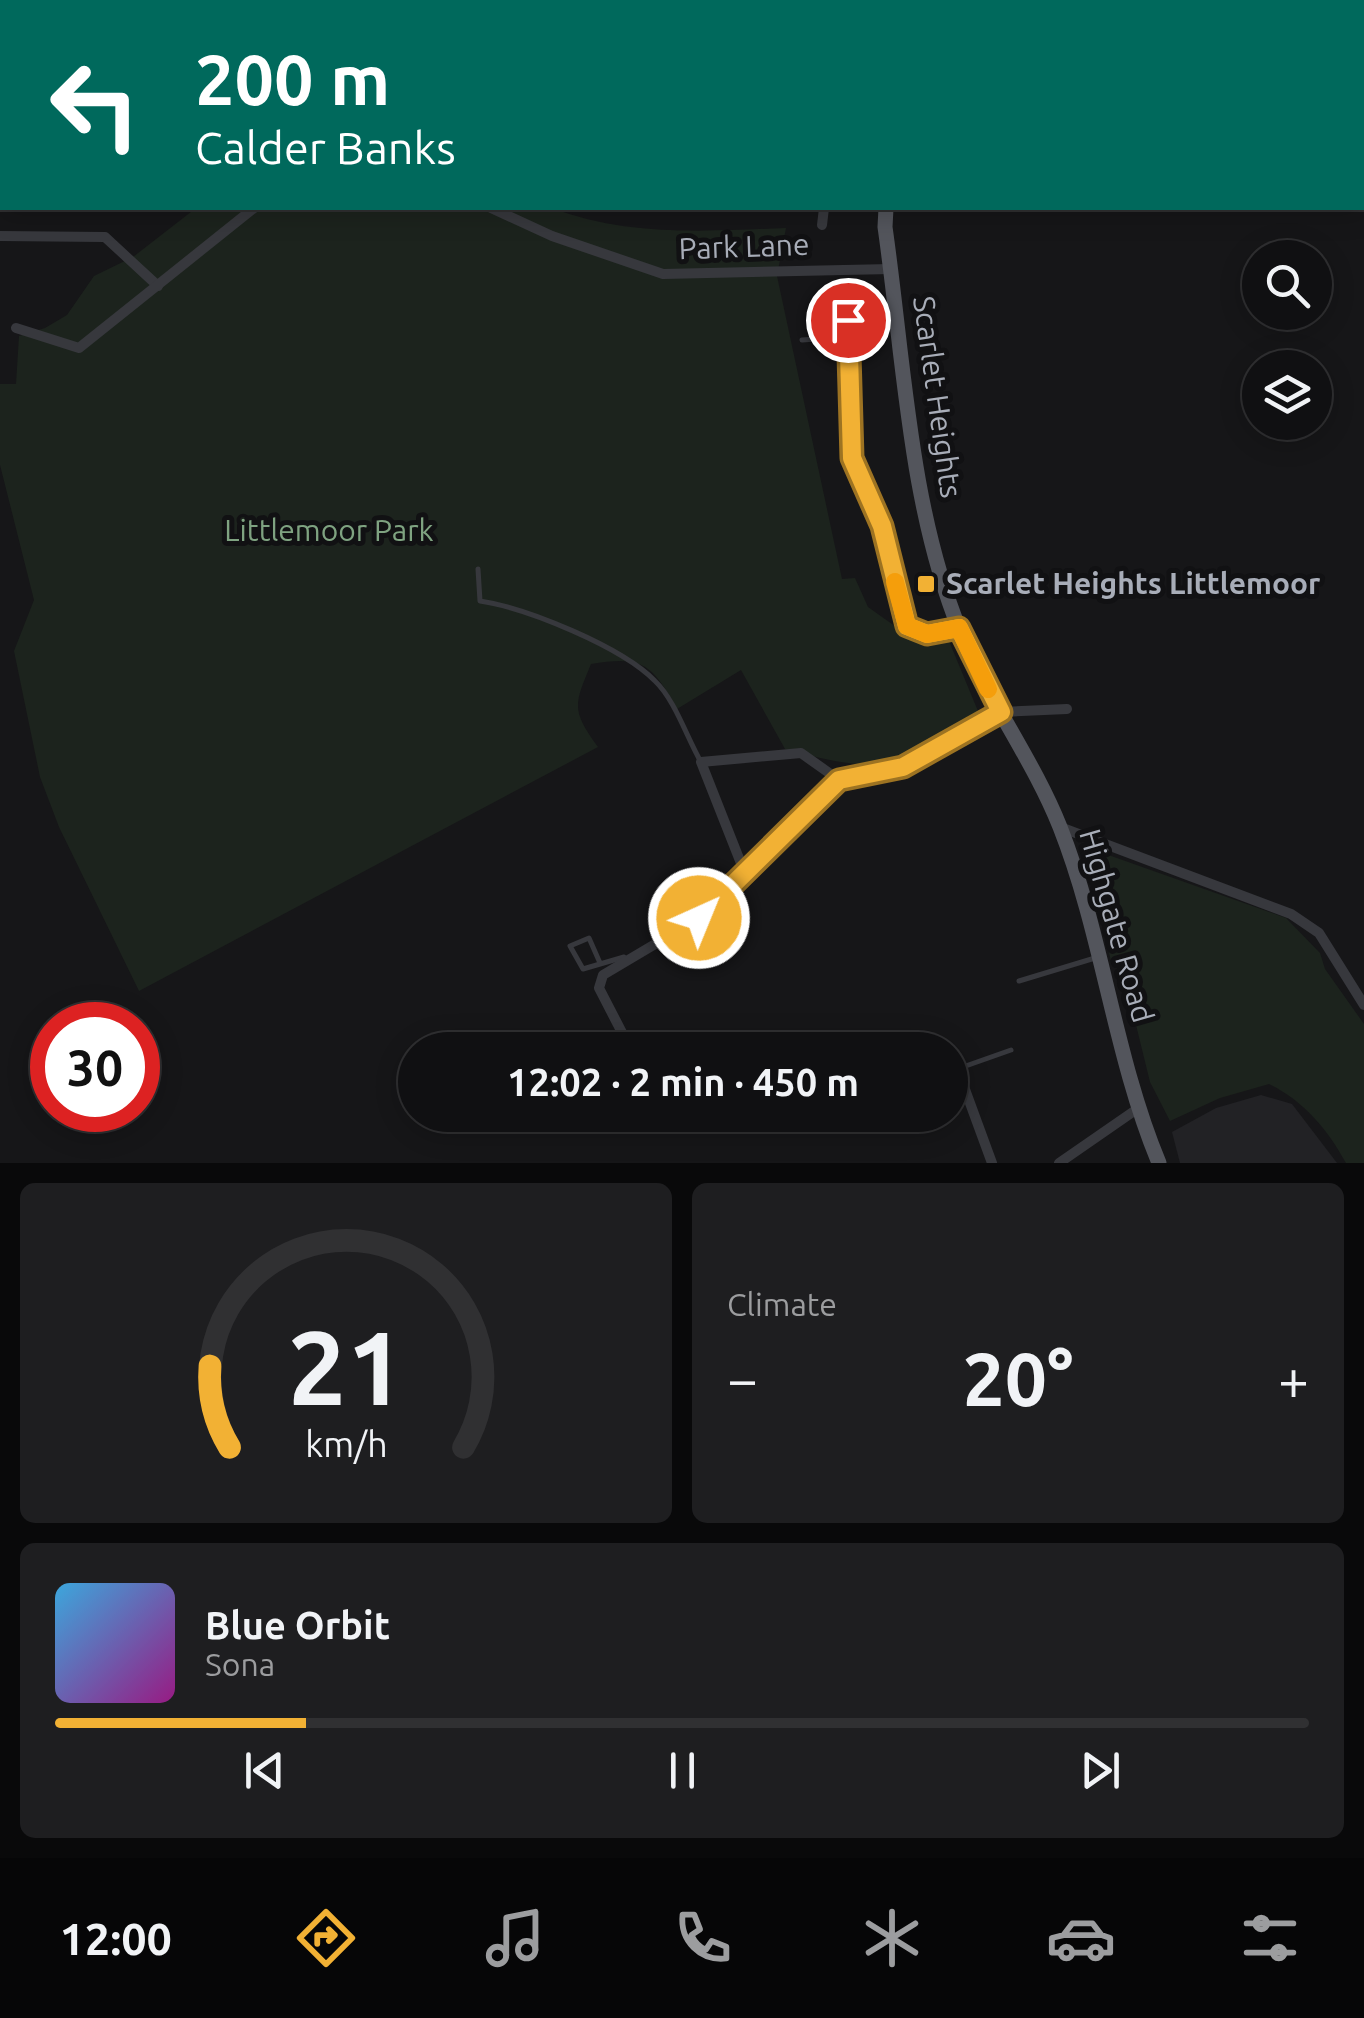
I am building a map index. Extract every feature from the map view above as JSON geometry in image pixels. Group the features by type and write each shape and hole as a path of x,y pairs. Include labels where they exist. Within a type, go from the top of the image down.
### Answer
{"main road":[{"name":"Scarlet Heights","path":"886,210 922,500 959,628"},
{"name":"Highgate Road","path":"959,628 1060,827 1140,1107 1160,1163"}],"street":[{"path":"16,328 78,348 252,210"},
{"name":"Park Lane","path":"495,210 552,236 663,274 891,270"},
{"path":"822,225 824,210"},
{"path":"0,236 105,237 158,286"},
{"path":"848,320 852,458 882,526 907,626 927,634 959,628"},
{"path":"622,1032 599,988 603,974 699,918 839,780 903,767 1001,712 1068,709"},
{"path":"744,871 701,762 801,754 839,780"},
{"path":"1060,827 1291,914 1319,933 1363,999"},
{"path":"968,1099 992,1163"},
{"path":"1059,1163 1140,1107"}],"lane":[{"path":"802,340 848,337"},
{"path":"478,569 480,601 508,605 562,626 657,682 701,762"},
{"path":"600,963 589,938 570,946 581,968 600,963 650,947"},
{"path":"1019,981 1098,957"},
{"path":"968,1065 1011,1050"}],"shaded area":[{"path":"1261,1095 1292,1104 1337,1163 1180,1163 1172,1132 1216,1108"}],"green space":[{"name":"Littlemoor Park","path":"193,210 558,210 638,228 786,228 777,276 842,579 855,578 868,607 923,646 949,641 980,716 906,756 887,762 846,763 785,749 741,670 677,709 661,682 644,667 623,661 591,664 578,707 583,724 598,747 139,991 59,827 40,777 14,651 34,600 0,465 0,384 16,384 19,336 45,328 67,315 94,276 133,257"},
{"path":"1083,846 1286,918 1320,953 1325,969 1364,1024 1364,1163 1346,1163 1314,1117 1269,1084 1220,1098 1170,1121 1150,1082 1125,980 1111,961"}],"slow traffic":[{"path":"895,582 907,626 917,634 959,628 988,689"}],"place":[{"name":"Scarlet Heights Littlemoor","path":"926,584"}],"route":[{"path":"699,918 839,780 879,775 903,767 1001,712 959,628 917,634 907,626 882,526 852,458 848,320"}]}
